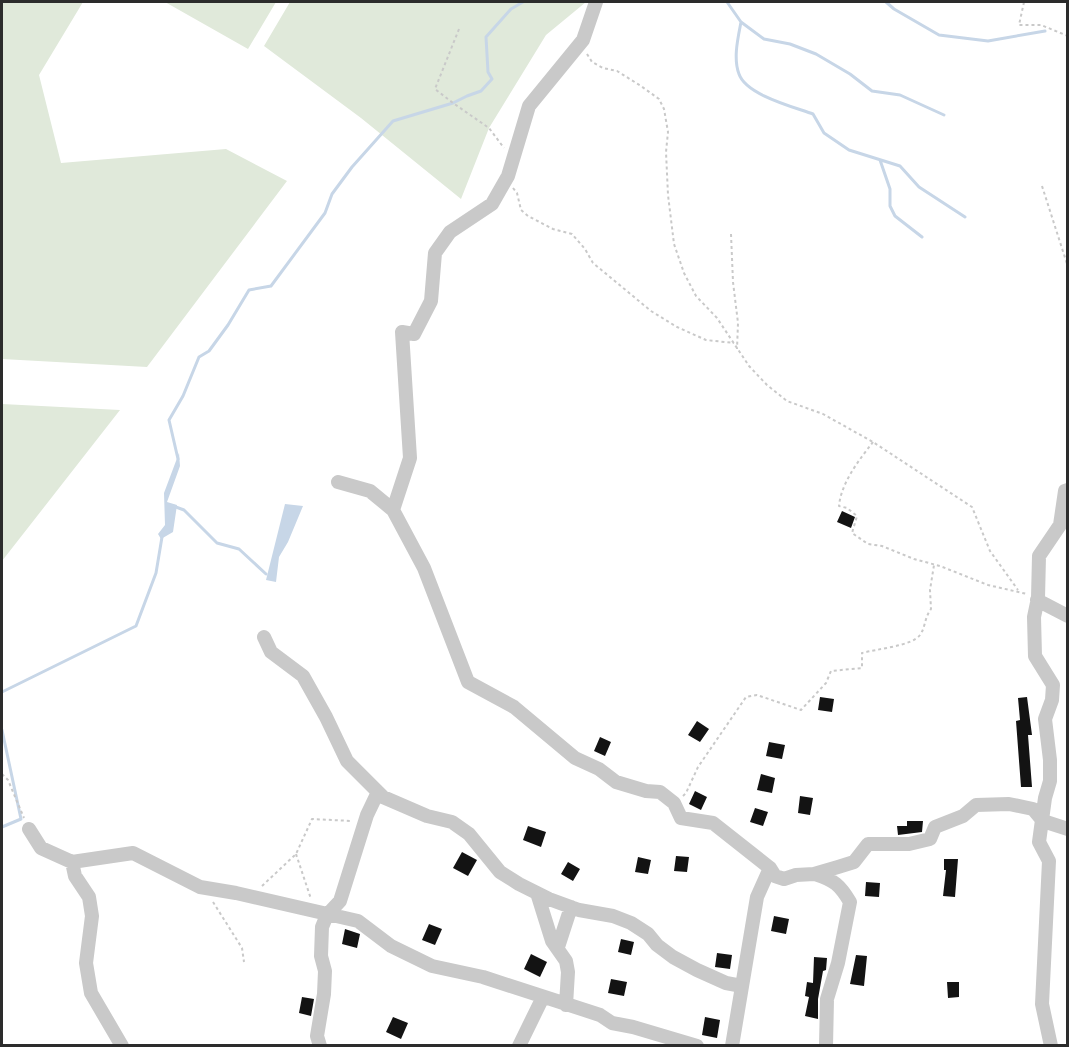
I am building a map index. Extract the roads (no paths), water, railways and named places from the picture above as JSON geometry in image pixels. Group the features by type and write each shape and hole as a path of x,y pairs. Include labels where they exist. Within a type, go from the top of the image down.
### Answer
{"street":[{"path":"393,510 410,458 402,332 414,334 431,301 435,253 450,232 492,204 508,176 529,106 584,40 596,2"},
{"path":"338,482 370,491 393,510 424,568 468,682 514,707 575,758 616,782 646,791 660,792 674,803 681,818 713,823 770,868 775,876 784,879 814,874 854,862 868,844 909,844 930,839 935,827 963,816 976,805 1009,804 1033,809 1043,821 1062,829 1068,829"},
{"path":"1051,1046 1042,1004 1049,861 1039,842 1045,798 1050,781 1045,719 1052,700 1053,685 1035,656 1034,617 1039,556 1060,525 1065,491 1068,490"},
{"path":"1037,599 1068,616"},
{"path":"264,637 271,652 303,676 347,761 383,797 427,816 452,822 469,834 501,872 537,893 571,907 613,916 631,923 648,934 665,951 697,970 726,983 742,986"},
{"path":"322,914 340,901 365,822 378,792"},
{"path":"29,829 41,848 72,862 133,854 200,887 358,921 391,946 432,966 483,977 600,1015 612,1023 698,1046"},
{"path":"72,862 75,876 89,897 92,916 86,963 91,993 122,1046"},
{"path":"732,1046 757,897 770,868"},
{"path":"814,874 830,879 842,888 850,902 838,963 827,999 826,1046"},
{"path":"537,893 552,941 566,961 568,972 566,1005"},
{"path":"558,947 571,907"},
{"path":"320,1046 317,1035 324,994 325,971 321,956 322,914"},
{"path":"519,1046 543,997"}],"water":[{"path":"179,453 180,466 167,502 177,505 173,532 161,539 158,534 165,525 164,493"},
{"path":"285,504 303,506 279,557 276,582 266,580"}],"waterway":[{"path":"178,459 169,420 183,396 199,357 209,351 249,290 271,286 325,213 332,194 352,167 393,121 453,103 481,91 492,79 488,72 486,37 511,9 523,2"},
{"path":"727,2 741,22 736,61 743,81 760,94 813,114 824,133 849,150 900,166 919,187 965,217"},
{"path":"886,2 939,35 988,41 1045,31"},
{"path":"741,22 764,39 790,44 816,54 850,74 872,91 900,95 944,115"},
{"path":"880,160 890,189 890,206 895,216 922,237"},
{"path":"173,506 184,510 217,543 239,549 266,574"},
{"path":"2,692 136,626 156,573 162,537"},
{"path":"2,730 21,819 2,827"}]}
